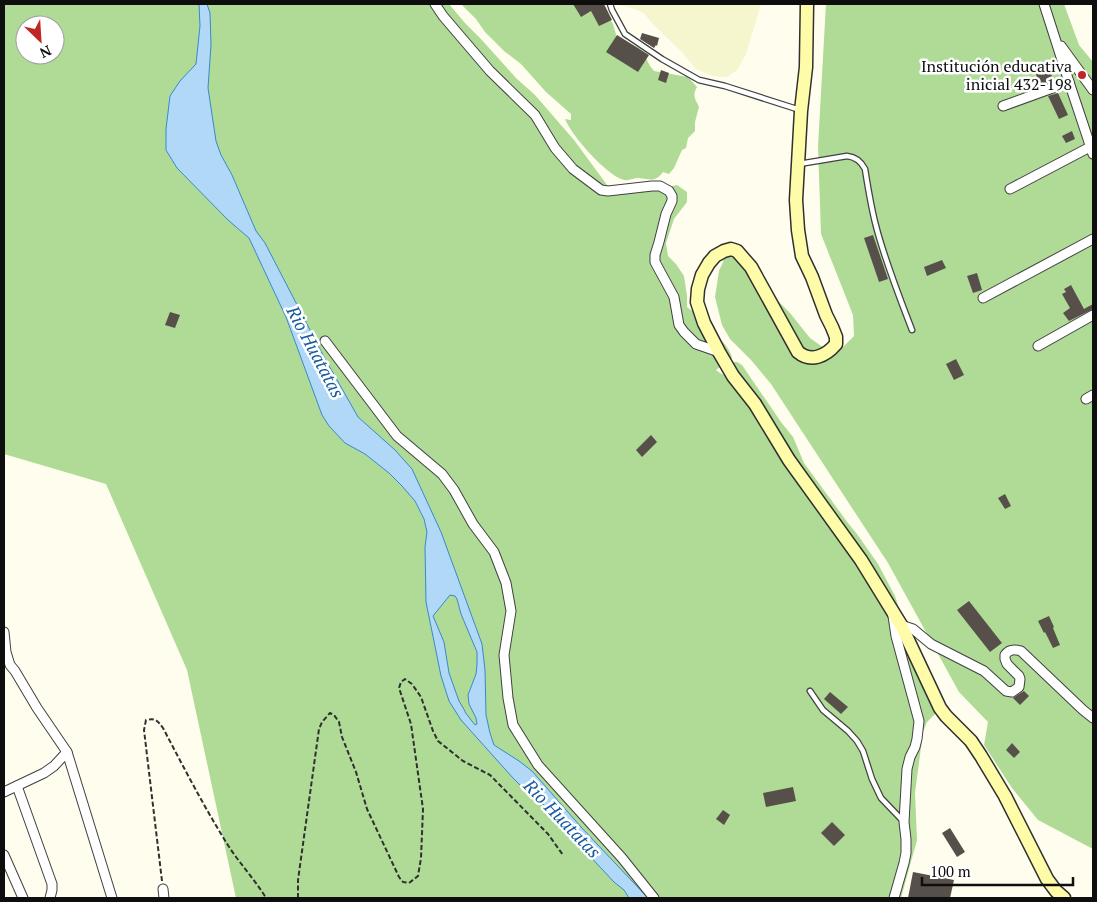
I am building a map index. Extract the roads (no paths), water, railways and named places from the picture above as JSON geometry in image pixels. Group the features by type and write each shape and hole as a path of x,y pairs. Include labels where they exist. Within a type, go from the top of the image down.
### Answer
{"street":[{"path":"435,4 490,71 535,115 555,148 573,169 601,190 660,186 669,191 672,201 666,214 655,262 674,297 679,325 696,344 719,352"},
{"path":"807,4 806,67 801,111 796,200 798,230 802,256 836,337 836,344 830,352 810,358 798,352 751,267 737,251 731,249 715,256 702,275 698,289 698,302 704,323 733,376 755,404 800,476 860,560 901,625 940,708 971,741 981,756 1047,879 1064,898"},
{"path":"1010,189 1092,150 1044,4"},
{"path":"1056,40 1093,90"},
{"path":"1003,106 1069,82"},
{"path":"983,298 1093,239"},
{"path":"1038,346 1093,315"},
{"path":"325,341 397,436 442,474 454,490 473,524 494,552 506,583 511,611 504,655 508,698 513,725 538,765 622,858 654,898"},
{"path":"892,611 896,636 919,721 917,739 907,769 904,822 906,852 894,898"},
{"path":"901,625 913,629 931,644 984,671 1006,691 1015,691 1019,687 1020,682 1019,676 1007,664 1005,655 1011,650 1021,651 1093,718"},
{"path":"4,632 7,665 15,671 67,752 112,898"},
{"path":"4,792 44,773 54,766 67,752"},
{"path":"17,786 52,884 50,898"},
{"path":"4,855 23,898"}],"lane":[{"path":"610,4 625,34 662,59 699,80 738,90 801,111"},
{"path":"798,164 847,156 854,157 862,162 865,168 876,228 912,330"},
{"path":"810,691 824,710 857,741 863,751 872,779 881,798 904,822"}],"water":[{"name":"Rio Huatatas","path":"199,4 207,4 210,13 211,45 208,88 216,141 256,231 265,243 324,357 358,417 395,450 412,469 441,532 482,644 485,670 486,715 494,745 532,771 581,827 648,898 629,898 624,890 614,882 544,805 513,778 461,720 449,701 441,676 426,602 425,547 427,532 424,519 415,501 389,473 365,454 345,443 329,426 322,415 286,317 249,238 228,220 177,168 166,150 166,129 170,96 180,81 196,64 200,26","holes":["450,595 455,596 477,652 476,674 468,695 469,704 476,718 477,724 475,725 459,701 449,673 444,642 433,616"]}],"place":[{"name":"Institución educativa inicial 432-198","path":"1082,75"}]}
